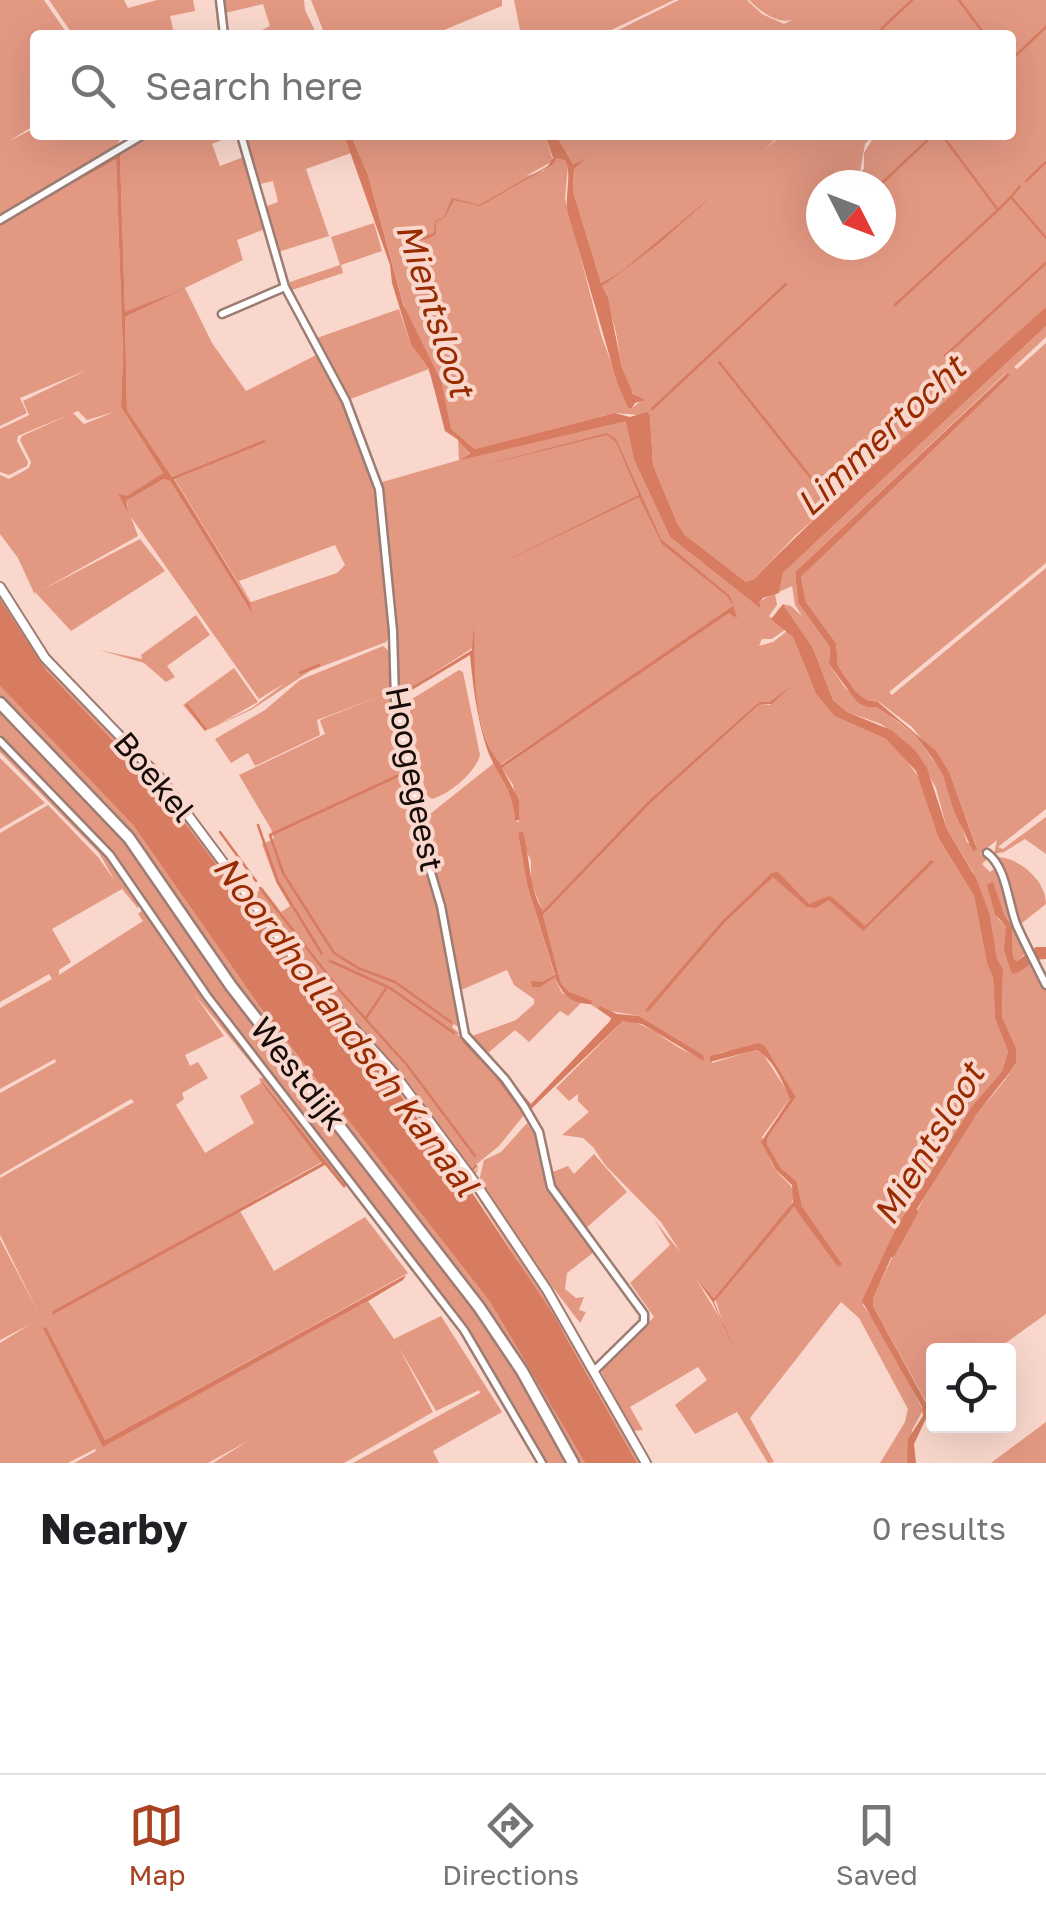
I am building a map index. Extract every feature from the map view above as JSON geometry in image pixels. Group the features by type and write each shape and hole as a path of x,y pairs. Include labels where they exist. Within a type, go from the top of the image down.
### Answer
{"main road":[{"name":"Westdijk","path":"0,703 129,838 231,986 479,1307 522,1371 573,1463"}],"street":[{"path":"220,0 223,30"},
{"path":"0,220 135,140"},
{"name":"Hoogegeest","path":"242,140 285,287 346,402 380,488 395,699 465,1035 524,1106 540,1134 551,1187 644,1314 644,1322 595,1370"},
{"path":"222,314 285,287"},
{"name":"Boekel","path":"0,586 46,658 161,779 319,989 393,1072 476,1184 547,1290 646,1463"},
{"name":"Westdijk","path":"0,741 110,855 207,996 464,1330 542,1463"},
{"path":"987,853 994,858 1010,907 1046,985"}],"shaded area":[{"path":"0,0 44,0 65,30 30,30 30,128 9,141 30,130 30,140 120,140 115,147 0,217"},
{"path":"49,0 124,0 128,8 157,0 193,0 195,11 170,16 173,30 70,30"},
{"path":"222,0 304,0 315,30 262,30 270,26 263,4 225,13"},
{"path":"311,0 502,0 502,6 444,30 323,30"},
{"path":"514,0 674,0 611,30 520,30"},
{"path":"679,0 747,0 762,14 784,24 792,20 774,18 749,0 1046,0 1046,307 795,536 754,579 746,582 685,535 677,523 653,465 650,416 615,413 475,449 451,429 403,303 368,175 353,140 547,140 553,161 526,176 543,171 557,158 566,161 565,198 601,335 628,408 641,401 625,378 615,327 601,286 659,244 726,184 620,272 601,283 573,191 574,169 581,161 573,164 559,140 775,140 762,152 776,140 869,140 865,144 860,170 806,170 806,260 896,260 896,170 864,169 864,153 872,140 1016,140 1016,30 618,30"},
{"path":"141,140 120,155 125,312 185,288 125,317 127,410 172,477 266,442 174,479 250,603 252,613 170,481 164,479 126,501 128,512 118,494 127,496 163,473 121,407 123,355 116,159 0,224"},
{"path":"143,140 222,140 212,144 220,166 246,156 265,229 237,240 243,260 185,288 212,343 246,391 318,354 345,405 376,486 391,633 386,642 310,671 251,710 205,731 183,705 234,668 258,702 217,725 252,708 285,683 259,699 131,517 138,536 40,591 140,539 165,571 71,631 35,595 18,558 0,534 0,475 9,479 29,468 31,462 20,440 71,414 18,436 27,466 9,475 0,472 0,429 29,415 23,401 87,370 20,398 27,413 0,426 0,224 116,158 123,355 121,407 163,473 127,497 122,496 129,510 126,501 164,479 170,481 247,605 250,602 174,478 265,440 172,477 127,410 125,317 179,290 125,313 120,155","holes":["78,411 87,420 114,412 84,424 73,413","335,545 345,565 337,573 251,602 239,581"]},
{"path":"245,140 346,140 351,153 306,169 329,236 278,252 267,206 278,202 273,181 260,184"},
{"name":"Limmertocht","path":"346,140 353,140 368,175 403,304 441,381 451,429 475,449 615,413 630,417 647,412 653,465 677,523 685,535 746,582 754,579 1046,307 1046,326 783,573 779,593 763,598 759,602 761,609 670,537 634,460 626,421 460,460 470,454 445,431 429,369 411,345 390,265"},
{"path":"547,140 559,140 573,164 585,159 574,169 573,191 601,283 620,272 726,184 659,244 602,286 622,368 633,394 645,400 632,408 628,408 617,382 568,213 566,161 557,158 552,165 480,206 454,200 445,217 436,222 436,234 406,242 434,233 435,221 444,217 452,198 479,205 548,166 553,158"},
{"path":"374,223 382,251 341,265 343,273 289,291 290,282 340,265 331,237"},
{"path":"399,309 411,345 429,369 348,400 314,339"},
{"path":"1046,326 1046,337 1014,367 1017,369 1046,343 1046,563 889,692 892,695 1046,568 1046,809 998,847 1003,849 1046,817 1046,854 1025,839 994,854 997,840 980,854 989,857 982,864 990,872 994,869 1027,952 1017,961 1013,958 1012,926 993,883 998,919 1006,927 1012,974 1032,961 1046,991 1046,1314 1006,1343 926,1343 926,1401 873,1306 873,1299 942,1168 1016,1063 1002,1017 1003,969 997,960 990,915 973,872 947,829 936,788 915,750 881,724 847,712 833,700 813,648 783,604 802,616 795,605 792,586 779,592 783,573","holes":["1006,373 1009,375 801,577 806,602 836,643 838,666 856,692 879,702 912,727 950,774 977,848 967,842 944,775 915,735 877,706 846,689 829,664 830,647 798,603 795,572"]},
{"path":"1007,373 1010,375 983,402 801,577 806,602 836,643 838,666 856,692 878,702 936,751 950,774 977,849 973,851 943,775 915,735 877,707 857,702 829,664 830,647 798,603 795,572"},
{"path":"627,421 634,460 670,537 761,609 758,602 775,593 777,605 769,616 786,629 772,639 762,639 759,646 773,642 787,631 816,694 834,716 886,739 899,750 920,779 939,839 974,896 987,964 993,975 995,1019 1008,1051 1002,1071 972,1106 897,1226 863,1305 923,1410 912,1430 907,1463 880,1463 905,1422 908,1409 859,1318 841,1302 750,1418 774,1462 768,1463 737,1412 695,1434 675,1405 707,1380 698,1367 630,1407 643,1430 631,1431 600,1369 654,1317 630,1283 670,1245 655,1221 681,1253 661,1222 605,1165 593,1147 583,1138 562,1135 589,1112 578,1101 578,1094 569,1101 556,1088 623,1021 644,1026 682,1049 702,1055 639,1016 598,1009 569,992 561,983 543,915 651,803 759,705 770,705 794,682 770,703 760,702 754,706 649,800 543,912 531,882 531,861 518,833 527,885 557,983 562,993 581,1003 568,1016 560,1011 529,1042 515,1030 488,1053 472,1036 516,1020 534,1004 534,999 514,985 507,970 461,990 425,818 494,763 514,798 515,821 519,822 513,785 502,768 733,610 500,765 486,739 478,709 474,647 398,696 379,483 459,460 458,439 470,455","holes":["765,1046 796,1097 767,1144 781,1168 797,1182 802,1206 842,1264 794,1207 715,1299 724,1325 695,1277 714,1298 791,1205 792,1189 774,1166 762,1137 791,1097 763,1054 755,1050 712,1063 710,1058 722,1052"]},
{"path":"607,433 616,439 661,539 730,596 737,618 729,613 502,768 519,800 519,820 515,821 508,790 484,737 476,702 470,655 400,694 472,650 474,625 480,716 484,734 501,765 733,606 727,596 662,544 639,497 481,573 639,495 616,442 607,435 480,466"},
{"path":"0,592 33,645 171,796 228,877 387,1070 467,1175 564,1323 643,1463 637,1463 564,1333 464,1177 387,1077 314,993 159,789 46,670 0,599"},
{"path":"0,599 46,670 159,789 314,993 387,1077 461,1177 465,1177 553,1314 637,1463 585,1463 490,1302 260,1007 133,825 0,686"},
{"path":"783,604 813,648 833,700 847,712 891,730 915,750 927,768 947,829 976,878 990,915 997,959 1003,969 1002,1017 1016,1049 1016,1063 976,1115 915,1212 873,1299 873,1306 926,1403 926,1418 914,1444 916,1463 907,1463 908,1439 923,1416 922,1407 862,1301 897,1226 972,1106 1002,1071 1008,1051 995,1019 993,976 987,964 974,896 939,839 916,771 886,739 834,716 816,694 793,637 771,619"},
{"path":"196,615 210,635 167,666 175,677 166,682 144,663 99,650 142,659 141,655"},
{"path":"383,646 390,652 392,694 437,897 461,1029 454,1024 452,1027 507,1085 537,1132 549,1187 594,1252 567,1273 565,1289 576,1298 584,1297 579,1310 586,1312 580,1323 548,1286 479,1181 484,1160 501,1152 527,1123 533,1132 524,1115 499,1146 472,1168 475,1171 479,1165 475,1177 380,1051 341,1011 253,897 262,887 281,912 290,906 262,844 274,839 271,829 239,775 325,734 322,719 386,694 317,720 320,735 255,766 248,753 231,763 215,739 265,710 300,680"},
{"path":"459,670 463,672 480,755 461,782 432,799 426,795 409,718 412,699"},
{"path":"795,682 772,704 759,705 651,803 543,915 561,983 569,992 592,1001 591,1004 569,997 555,977 540,987 532,987 531,981 542,982 555,975 527,885 518,833 523,832 532,883 543,911 649,800 754,706 770,702"},
{"path":"0,686 133,825 260,1007 490,1302 585,1463 576,1463 523,1368 216,961 155,870 0,699"},
{"path":"0,707 126,839 503,1346 569,1463 545,1463 467,1329 209,993 111,853 0,737"},
{"path":"0,745 107,856 141,904 136,909 122,889 52,929 71,962 59,970 59,975 143,921 138,914 143,910 262,1072 194,994 224,1036 185,1055 190,1066 198,1062 208,1078 182,1093 184,1099 176,1105 205,1153 254,1123 240,1096 266,1076 349,1184 346,1186 264,1083 322,1162 52,1313 240,1211 274,1271 365,1217 408,1273 105,1440 46,1328 104,1446 368,1301 394,1339 441,1316 502,1412 433,1451 439,1463 353,1463 480,1393 479,1390 436,1411 398,1346 433,1412 344,1463 213,1463 248,1441 208,1463 74,1463 95,1449 68,1463 0,1463 0,1343 29,1325 0,1340 0,1239 38,1312 0,1235 0,1178 134,1102 131,1099 0,1175 0,1093 56,1062 55,1059 0,1089 0,1008 52,979 49,974 0,1002 0,833 48,805 98,857 115,881 99,853 0,752"},
{"path":"0,758 45,803 0,829"},
{"path":"999,857 1016,862 1031,873 1045,895 1046,904 1022,923 1017,919"},
{"path":"931,860 934,862 863,931 829,900 816,908 807,907 773,877 725,922 648,1012 645,1010 723,920 772,873 778,872 809,904 829,896 865,926"},
{"path":"993,882 1012,926 1013,958 1017,961 1036,947 1046,947 1046,959 1036,960 1012,974 1004,950 1006,927 995,914 987,885"},
{"path":"600,1006 617,1014 639,1016 703,1055 704,1061 642,1024 623,1021 531,1109 512,1082 531,1104 610,1021 598,1009"},
{"path":"758,1043 765,1046 796,1097 767,1144 781,1168 797,1182 802,1206 842,1264 838,1267 794,1207 714,1302 737,1354 712,1301 695,1277 714,1298 793,1202 792,1185 776,1170 761,1142 790,1099 777,1071 756,1050 710,1062 710,1056"},
{"path":"263,1082 346,1186 325,1165 52,1315 322,1163"},
{"path":"594,1154 627,1192 585,1229 552,1185 550,1173 568,1166 574,1174"},
{"path":"406,1275 368,1301 103,1447 43,1328 46,1327 105,1440"},
{"path":"1046,1422 1046,1463 991,1463"}],"waterway":[{"path":"880,30 912,0"},
{"path":"959,0 981,30"},
{"path":"1016,55 1046,27"},
{"path":"896,170 928,140"},
{"path":"946,140 998,210 1011,197 1046,238"},
{"path":"1026,181 1046,162"},
{"path":"1012,196 1020,186"},
{"path":"895,305 997,211"},
{"path":"945,356 1046,263"},
{"path":"652,409 786,284"},
{"path":"719,362 831,503"},
{"path":"300,673 319,665"},
{"path":"187,705 205,729"},
{"name":"Noordhollandsch Kanaal","path":"404,773 270,835 283,873 334,953 358,968 395,982 451,1022"},
{"name":"Noordhollandsch Kanaal","path":"258,825 278,882 322,954"},
{"name":"Noordhollandsch Kanaal","path":"220,832 256,881"},
{"name":"Noordhollandsch Kanaal","path":"260,888 342,993 407,1065 475,1156"},
{"name":"Noordhollandsch Kanaal","path":"330,961 390,988 454,1033"},
{"name":"Noordhollandsch Kanaal","path":"366,1018 387,987"},
{"path":"464,1042 521,1109"},
{"name":"Noordhollandsch Kanaal","path":"473,1169 476,1166"},
{"name":"Mientsloot","path":"892,1254 915,1212"}]}
